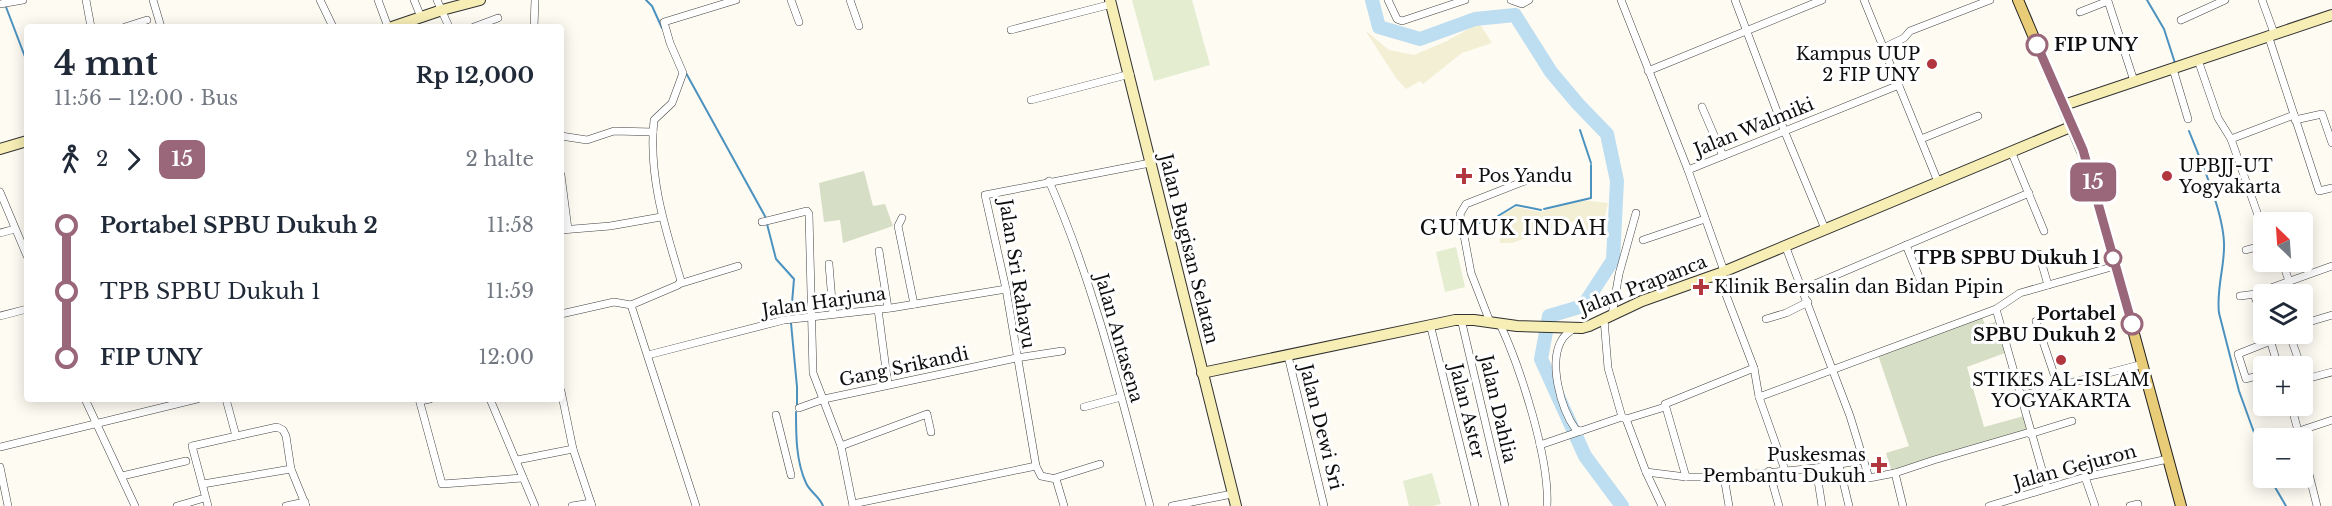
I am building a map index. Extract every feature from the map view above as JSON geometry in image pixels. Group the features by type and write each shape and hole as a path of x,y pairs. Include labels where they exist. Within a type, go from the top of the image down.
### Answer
{"main road":[{"path":"2018,0 2088,165 2181,506"}],"street":[{"path":"0,4 23,0"},
{"path":"86,0 90,24"},
{"path":"153,0 160,24"},
{"path":"320,0 332,24"},
{"path":"378,0 389,24"},
{"path":"414,0 421,17"},
{"path":"399,24 421,17 439,5 480,0"},
{"path":"534,24 535,0"},
{"path":"679,284 681,281 661,217 653,171 654,118 672,103 682,71 664,22 736,0"},
{"path":"791,0 799,22"},
{"path":"850,0 859,26"},
{"path":"1388,0 1397,19 1402,21 1465,0"},
{"path":"1511,0 1522,4 1529,0"},
{"path":"1621,0 1688,170 1754,368 1759,397 1785,470"},
{"path":"1735,0 1784,130 1825,229"},
{"path":"1648,71 1822,0"},
{"path":"1864,0 1938,182"},
{"path":"1883,48 1904,38 1910,31 1990,0"},
{"path":"2181,20 2225,0"},
{"path":"2262,0 2294,118 2316,183 2320,192 2332,188"},
{"path":"1011,30 1111,2"},
{"name":"Jalan Bugisan Selatan","path":"1111,2 1236,506"},
{"path":"2080,12 2108,2 2134,81"},
{"path":"439,5 448,24"},
{"path":"2064,105 2332,15"},
{"path":"482,24 498,18"},
{"path":"136,24 147,21"},
{"path":"2198,60 2218,118 2231,139 2257,212"},
{"path":"2173,69 2188,119"},
{"path":"1031,100 1130,74"},
{"name":"Jalan Walmiki","path":"1688,170 1899,85"},
{"path":"1702,107 1723,156"},
{"path":"2231,139 2294,118 2322,114 2332,143"},
{"path":"1921,139 1978,116"},
{"name":"Jalan Prapanca","path":"1202,373 1461,319 1516,326 1582,328 1655,296 1721,273 2073,126"},
{"path":"564,136 587,140 614,131 653,132"},
{"path":"0,150 24,142"},
{"path":"2011,151 2044,231"},
{"name":"Jalan Sri Rahayu","path":"1036,466 1006,289 985,195 1150,163"},
{"path":"1530,179 1466,204 1460,214 1471,273 1495,323 1513,353 1540,446 1547,506"},
{"name":"Jalan Antasena","path":"1049,181 1069,227 1091,291 1150,506"},
{"path":"0,192 24,249"},
{"path":"1803,289 2029,193"},
{"path":"762,222 807,211 809,213 813,373 825,399 841,446 853,505 1036,466 1041,476 1055,478 1100,464"},
{"path":"1636,213 1608,317 1608,368 1624,418 1662,506"},
{"path":"564,230 610,226 661,217"},
{"path":"902,218 898,226 914,304"},
{"path":"1643,240 1705,219"},
{"path":"0,233 15,229"},
{"path":"1785,245 1808,302 1868,475 1871,478 1895,474 1934,460 2072,421"},
{"path":"1906,245 1921,282"},
{"path":"2246,250 2253,248"},
{"path":"879,251 888,308"},
{"path":"2039,254 2048,285"},
{"path":"829,264 833,314"},
{"path":"564,313 614,302 631,305 679,284 738,266"},
{"path":"1759,397 1996,309 2018,294 2115,266"},
{"path":"2281,284 2332,266"},
{"path":"2286,272 2289,281"},
{"name":"Jalan Harjuna","path":"648,355 784,320 888,308 1006,289"},
{"path":"2240,296 2253,294"},
{"path":"1766,320 1808,302"},
{"path":"631,305 696,506"},
{"path":"878,309 888,386"},
{"path":"1996,309 2047,487"},
{"path":"0,316 24,310"},
{"path":"2313,321 2332,315"},
{"name":"Jalan Dahlia","path":"1461,319 1505,506"},
{"path":"2036,321 2058,386"},
{"name":"Jalan Aster","path":"1430,324 1475,506"},
{"path":"1569,328 1558,351 1557,381 1572,423 1580,432"},
{"path":"2253,377 2246,379 2238,354 2255,344"},
{"name":"Gang Srikandi","path":"799,408 825,399 1016,358 1062,351"},
{"name":"Jalan Dewi Sri","path":"1288,356 1324,506"},
{"path":"2020,396 2143,364"},
{"path":"1540,446 1665,406 1667,402 1754,368"},
{"path":"2313,377 2332,372"},
{"path":"1084,407 1121,397"},
{"path":"86,402 94,423 135,506"},
{"path":"0,447 184,402"},
{"path":"227,402 238,435"},
{"path":"232,402 238,435"},
{"path":"421,402 442,484 523,478"},
{"path":"491,402 535,506"},
{"path":"563,402 573,449 592,504 572,506"},
{"path":"1665,406 1686,477"},
{"path":"841,446 927,414 931,432"},
{"path":"776,415 791,475"},
{"path":"2313,428 2332,420"},
{"path":"208,506 192,446 281,428 286,436 291,469 306,504 286,506"},
{"path":"517,460 573,449"},
{"name":"Jalan Gejuron","path":"1989,506 2085,477 2168,459"},
{"path":"1646,472 1686,477 1724,477 1816,468 1864,460"},
{"path":"122,476 186,461"},
{"path":"1839,465 1849,506"},
{"path":"0,467 8,506"},
{"path":"1816,468 1822,506"},
{"path":"203,484 291,469"},
{"path":"1769,471 1779,506"},
{"path":"1895,474 1903,506"},
{"path":"1724,477 1729,506"},
{"path":"2085,477 2095,506"},
{"path":"1055,478 1064,506"},
{"path":"2313,487 2318,506"},
{"path":"1172,506 1232,494"},
{"path":"177,506 201,499"}],"shaded area":[{"path":"1479,23 1492,43 1462,53 1423,84 1420,81 1406,89 1396,78 1365,30 1389,50 1414,55 1447,41"},
{"path":"1581,200 1608,203 1605,216 1587,238 1580,219 1512,243 1500,243 1498,217 1516,207 1540,212"}],"green space":[{"path":"1132,0 1192,0 1210,65 1154,81"},
{"path":"864,171 873,206 885,204 893,226 843,243 840,220 824,222 819,183"},
{"path":"1456,247 1465,287 1445,292 1436,252"},
{"path":"1982,317 1985,325 1995,322 2005,353 1967,367 1984,427 2024,416 2028,430 1892,472 1886,453 1909,446 1878,355"},
{"path":"1432,473 1441,504 1409,506 1403,481"}],"waterway":[{"path":"646,0 652,6 662,28"},
{"path":"1372,0 1379,27 1420,39 1475,19 1515,15 1551,72 1607,134 1617,181 1613,260 1583,306 1549,316 1541,359 1585,456 1622,506"},
{"path":"2147,0 2164,29 2175,63"},
{"path":"6,7 24,54"},
{"path":"686,73 766,218"},
{"path":"1580,130 1591,163"},
{"path":"2189,131 2211,186 2220,216 2224,252 2219,313 2239,391 2253,430"},
{"path":"1544,209 1591,198 1591,165"},
{"path":"1498,216 1516,205 1541,210"},
{"path":"1470,226 1497,217"},
{"path":"767,224 776,259 794,279 791,315"},
{"path":"791,323 797,405"},
{"path":"796,412 800,466 808,486 823,506"},
{"path":"2275,488 2286,506"}],"bus line":[{"name":"15","path":"2037,45 2083,150 2132,324"}],"place":[{"name":"FIP UNY","path":"2037,45"},
{"name":"Kampus UUP 2 FIP UNY","path":"1932,64"},
{"name":"Pos Yandu","path":"1464,176"},
{"name":"UPBJJ-UT Yogyakarta","path":"2167,176"},
{"name":"TPB SPBU Dukuh 1","path":"2113,258"},
{"name":"Klinik Bersalin dan Bidan Pipin","path":"1701,287"},
{"name":"Portabel SPBU Dukuh 2","path":"2132,324"},
{"name":"STIKES AL-ISLAM YOGYAKARTA","path":"2061,360"},
{"name":"Puskesmas Pembantu Dukuh","path":"1879,465"}],"district":[{"name":"GUMUK INDAH","path":"1514,228"}]}
